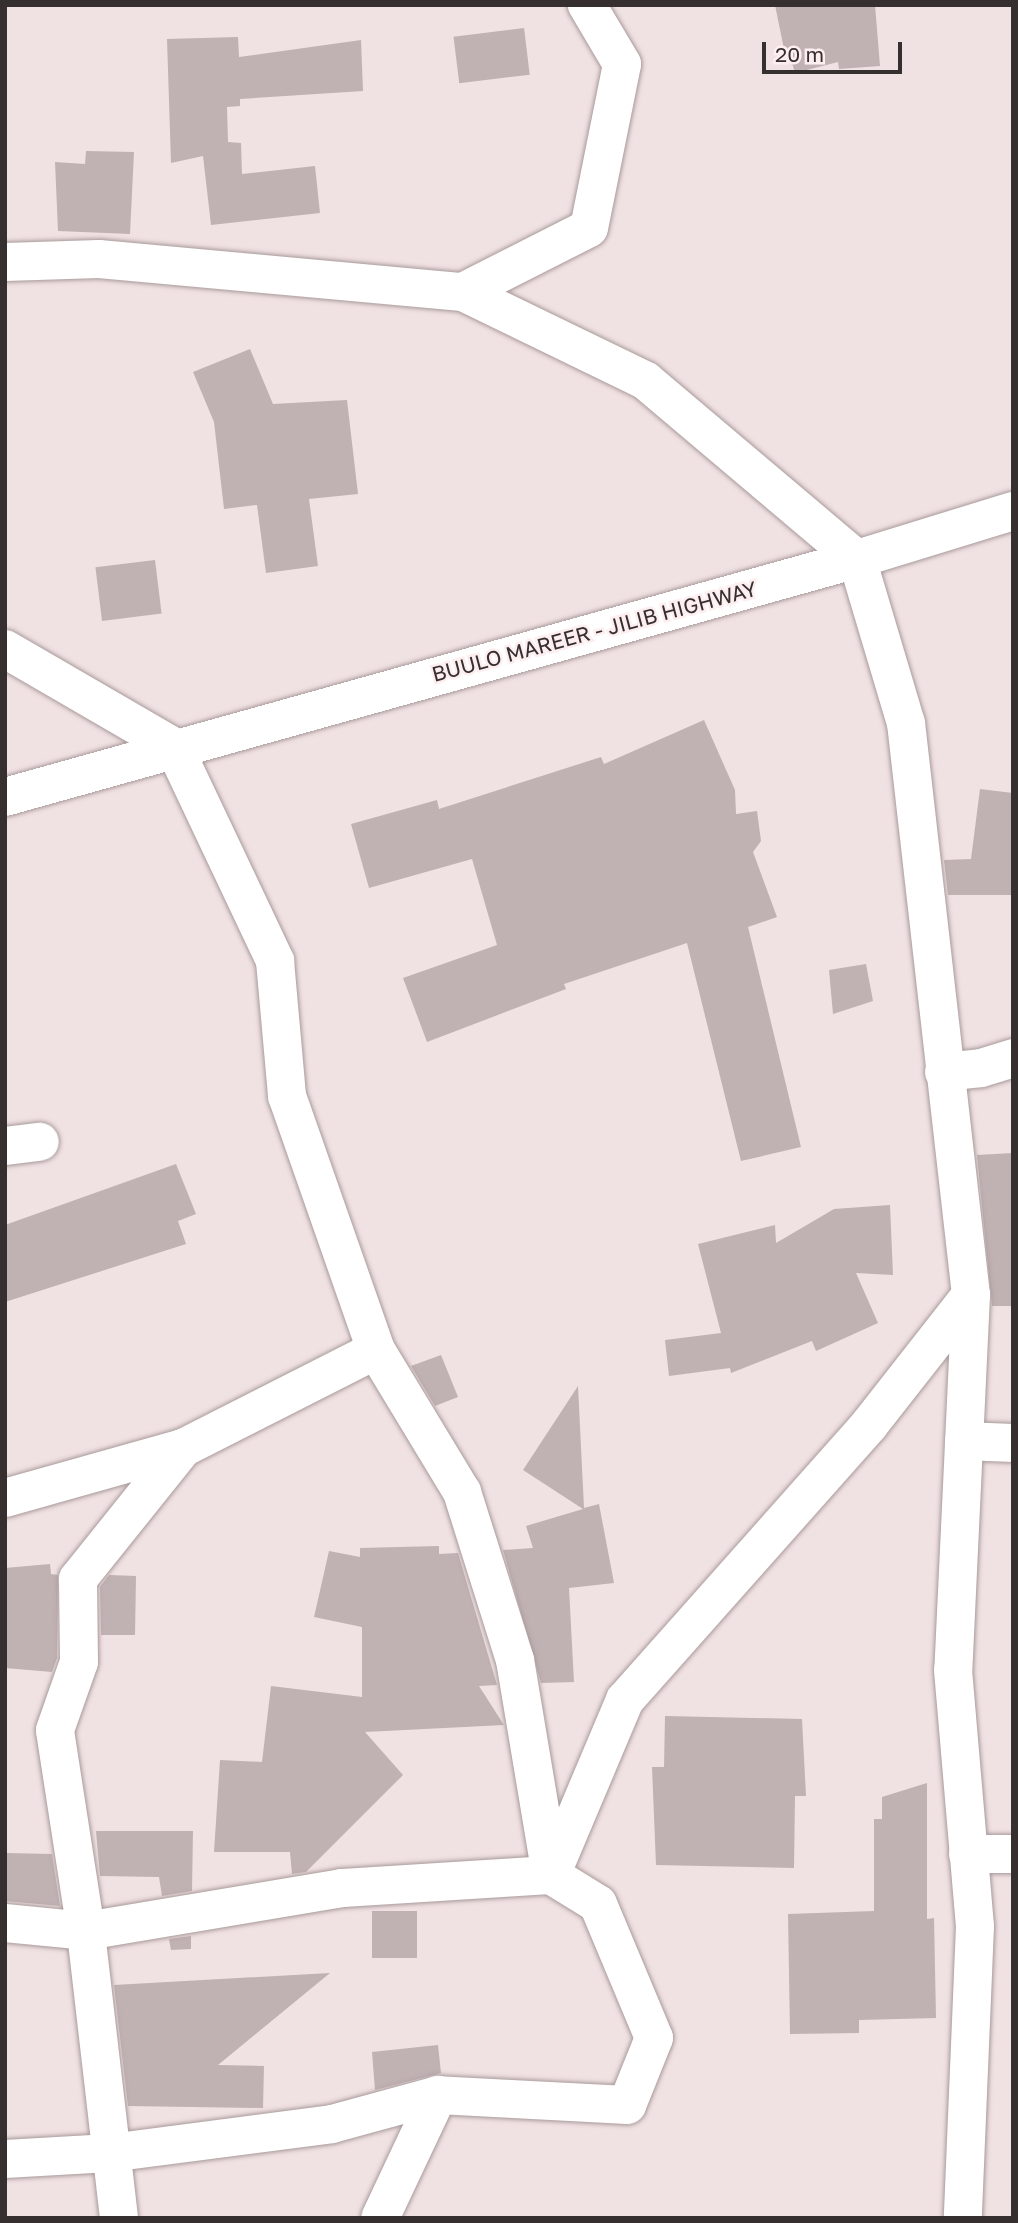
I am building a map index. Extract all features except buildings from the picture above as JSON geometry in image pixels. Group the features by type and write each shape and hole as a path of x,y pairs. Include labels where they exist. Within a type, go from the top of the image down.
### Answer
{"street":[{"path":"463,292 589,228 622,64 587,5"},
{"path":"5,262 99,259 463,292 646,381 857,559 906,723 971,1295 953,1670 975,1926 963,2218"},
{"name":"BUULO MAREER - JILIB HIGHWAY","path":"5,797 174,747 857,559 1013,511"},
{"path":"5,649 174,747 275,961 287,1096 376,1350 462,1492 515,1660 551,1875"},
{"path":"944,1072 981,1068 1013,1058"},
{"path":"551,1875 625,1700 869,1425 971,1295"},
{"path":"5,1498 183,1448 376,1350"},
{"path":"964,1441 1013,1443"},
{"path":"119,2218 86,1931 55,1730 79,1662 78,1579 183,1448"},
{"path":"968,1854 1013,1854"},
{"path":"5,1923 86,1931 342,1888 551,1875 598,1905 654,2038 627,2105 438,2095 332,2124 110,2153 5,2159"},
{"path":"380,2218 438,2095"}]}
